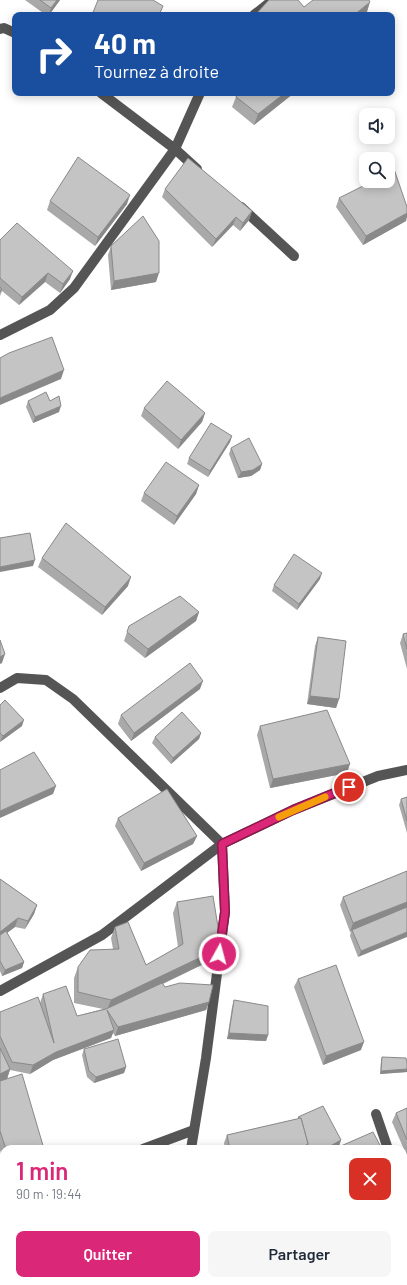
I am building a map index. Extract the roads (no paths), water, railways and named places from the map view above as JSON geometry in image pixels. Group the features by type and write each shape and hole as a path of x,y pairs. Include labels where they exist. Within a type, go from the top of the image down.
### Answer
{"street":[{"path":"258,12 274,0"},
{"path":"0,29 4,28 12,32"},
{"path":"105,96 175,150 204,175"},
{"path":"0,335 50,310 74,288 175,150 199,96"},
{"path":"233,200 294,256"},
{"path":"0,688 17,678 46,680 52,684 73,699 222,844 225,912 206,1058 192,1145"},
{"path":"0,991 102,934 222,844 293,810 378,776 407,770"},
{"path":"376,1114 387,1145"},
{"path":"154,1145 194,1130"}]}
